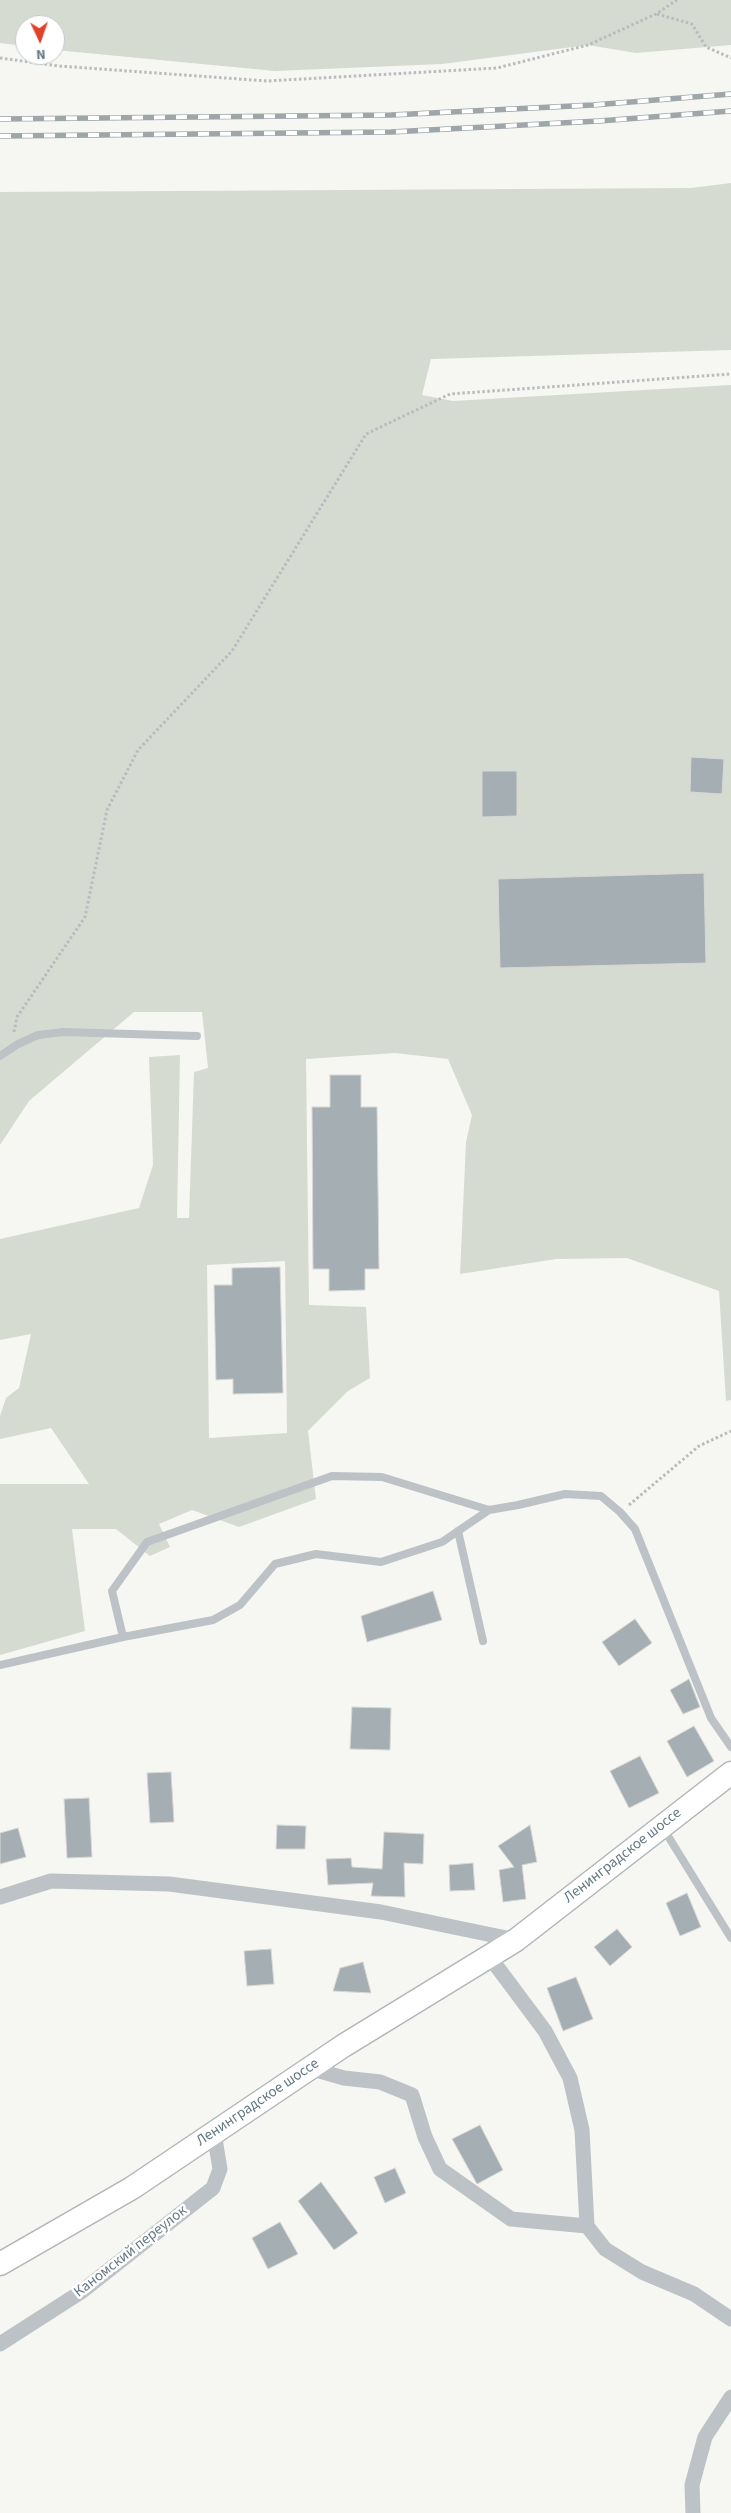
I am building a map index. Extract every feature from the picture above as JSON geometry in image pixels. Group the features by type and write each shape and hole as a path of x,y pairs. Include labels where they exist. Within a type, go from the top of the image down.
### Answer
{"main road":[{"name":"Ленинградское шоссе","path":"0,2264 132,2188 309,2068 516,1940 731,1773"}],"street":[{"path":"0,1897 51,1881 169,1884 381,1912 516,1940"},
{"path":"488,1956 544,2031 570,2078 582,2130 587,2226 604,2249 642,2272 694,2294 731,2319"},
{"path":"309,2068 344,2078 380,2082 412,2095 425,2137 440,2169 511,2219 587,2226"},
{"name":"Каномский переулок","path":"0,2344 82,2292 213,2188 220,2169 214,2133"},
{"path":"693,2513 692,2485 705,2437 731,2397"}],"lane":[{"path":"0,1056 38,1035 63,1032 197,1036"},
{"path":"124,1637 112,1591 147,1542 322,1479 332,1476 382,1477 489,1510"},
{"path":"0,1665 124,1637 213,1620 240,1605 275,1564 316,1554 382,1562 442,1542 489,1510 565,1494 600,1496 620,1512 634,1529 711,1718 731,1747"},
{"path":"458,1530 483,1641"},
{"path":"662,1826 731,1938"}],"path":[{"path":"0,58 59,66 267,81 497,68 588,45 656,14 676,0"},
{"path":"656,14 692,24 706,47 731,58"},
{"path":"12,1048 17,1017 85,917 107,810 138,750 232,651 366,434 450,394 731,374"},
{"path":"620,1512 699,1446 731,1431"}],"shaded area":[{"path":"0,0 731,0 731,45 636,53 588,45 442,64 275,71 65,51 65,15 15,15 15,45 0,43"},
{"path":"731,183 731,350 431,359 422,395 453,401 731,385 731,1400 726,1401 719,1291 627,1258 556,1259 460,1274 466,1142 472,1115 448,1059 395,1053 306,1059 309,1305 366,1307 370,1378 348,1391 308,1431 316,1499 239,1527 192,1510 159,1524 170,1547 150,1556 116,1529 72,1529 85,1631 0,1655 0,1484 89,1484 51,1428 0,1439 0,1416 6,1398 19,1388 31,1334 0,1340 0,1239 139,1208 153,1165 149,1057 180,1055 177,1218 189,1218 194,1072 208,1068 202,1012 134,1012 29,1101 0,1145 0,192 691,188","holes":["285,1261 287,1433 209,1438 207,1265"]}],"building":[{"path":"691,757 724,759 722,794 690,792"},
{"path":"482,771 517,771 517,816 482,817"},
{"path":"704,873 706,963 500,968 498,879"},
{"path":"330,1075 361,1075 361,1107 377,1107 379,1269 365,1269 365,1290 329,1291 329,1269 313,1269 312,1107 330,1107"},
{"path":"280,1267 283,1393 233,1394 233,1379 216,1380 214,1285 232,1285 232,1268"},
{"path":"433,1591 442,1620 367,1642 361,1616"},
{"path":"635,1619 652,1643 619,1666 602,1642"},
{"path":"689,1679 700,1707 683,1714 670,1690"},
{"path":"352,1707 391,1708 390,1750 350,1749"},
{"path":"694,1726 714,1761 687,1777 667,1741"},
{"path":"640,1756 659,1793 629,1808 610,1771"},
{"path":"171,1772 174,1822 150,1823 147,1773"},
{"path":"89,1798 92,1857 67,1858 64,1799"},
{"path":"277,1825 306,1826 305,1849 276,1849"},
{"path":"530,1825 537,1862 522,1865 526,1899 503,1902 499,1870 514,1867 498,1846"},
{"path":"18,1828 26,1857 0,1864 0,1833"},
{"path":"384,1832 424,1834 423,1864 404,1863 405,1897 371,1896 373,1883 328,1885 326,1859 351,1858 352,1867 382,1869"},
{"path":"473,1863 475,1890 450,1891 449,1865"},
{"path":"687,1893 701,1927 680,1936 666,1903"},
{"path":"617,1929 632,1947 610,1966 594,1947"},
{"path":"271,1949 274,1984 247,1986 244,1951"},
{"path":"363,1962 371,1993 333,1991 340,1968"},
{"path":"576,1977 593,2019 563,2031 547,1988"},
{"path":"480,2125 503,2170 477,2184 452,2139"},
{"path":"395,2168 406,2193 385,2203 374,2177"},
{"path":"321,2182 358,2233 334,2250 298,2201"},
{"path":"280,2222 298,2254 268,2269 252,2238"}],"railway":[{"path":"0,119 391,115 593,105 731,94"},
{"path":"0,136 391,132 599,121 731,111"}]}
